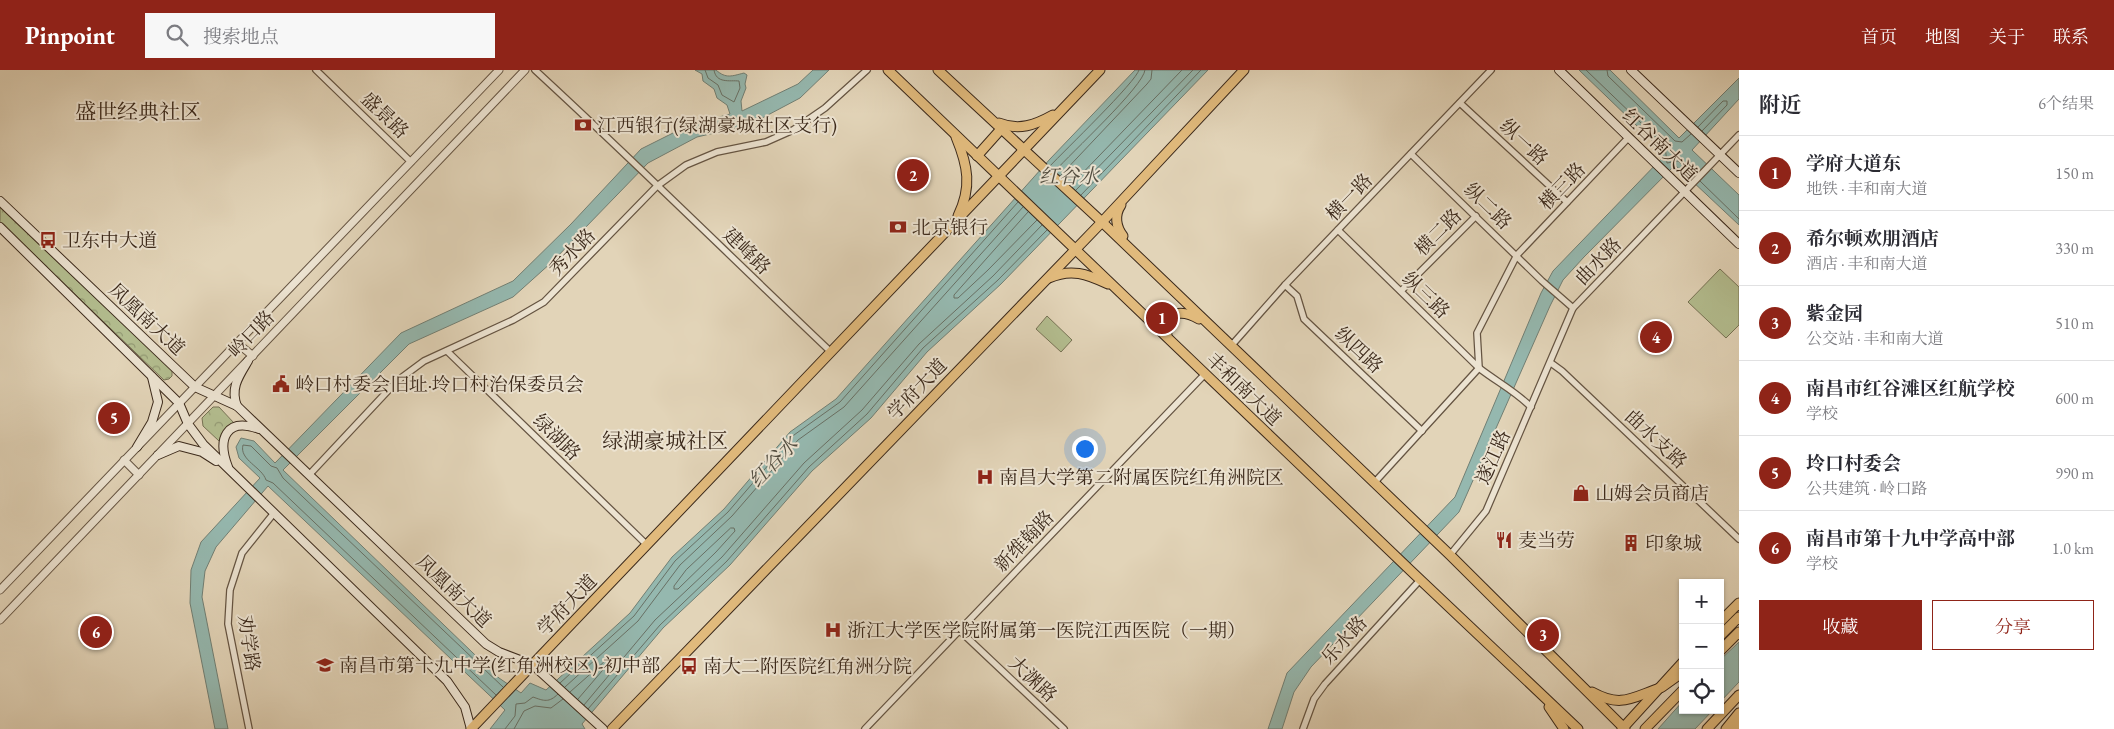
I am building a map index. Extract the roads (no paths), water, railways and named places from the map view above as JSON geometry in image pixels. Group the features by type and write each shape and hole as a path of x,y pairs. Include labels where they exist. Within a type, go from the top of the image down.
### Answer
{"main road":[{"name":"丰和南大道","path":"888,70 1578,729"},
{"name":"丰和南大道","path":"938,70 1138,256 1450,555 1624,729"},
{"name":"学府大道","path":"471,729 999,176 1028,152 1062,110 1100,70"},
{"name":"学府大道","path":"612,729 1102,222 1244,70"},
{"name":"红谷南大道","path":"1559,70 1739,244"},
{"name":"红谷南大道","path":"1631,70 1739,173"},
{"path":"994,122 1009,127 1023,127 1036,124 1062,110"},
{"path":"978,156 1002,128"},
{"path":"954,133 964,157 967,175 966,194 956,221"},
{"path":"1130,192 1119,208 1116,218 1118,230 1138,256"},
{"name":"凤凰南大道","path":"0,201 195,386 237,406 486,644 499,652 533,664 602,729"},
{"name":"凤凰南大道","path":"0,227 179,403 188,424 203,444 274,513"},
{"path":"1044,280 1062,272 1075,273 1091,276 1115,288"},
{"path":"1184,353 1163,330 1162,325 1166,318 1171,314 1192,315 1210,326"},
{"path":"237,406 233,390 237,379 250,359"},
{"path":"137,447 152,422 158,402 152,377"},
{"path":"228,468 222,453 222,444 229,430 237,425 246,424 263,431"},
{"path":"158,456 179,446 202,452 228,468"},
{"path":"274,513 447,681 465,707 471,729"},
{"path":"1724,618 1739,603"},
{"path":"1724,632 1739,617"},
{"path":"1724,647 1739,632"},
{"path":"1624,729 1679,667"},
{"path":"1584,688 1608,700 1621,702 1662,687 1679,675"},
{"path":"1540,692 1564,729"},
{"path":"1645,729 1679,694"},
{"path":"1707,729 1739,695"},
{"path":"1726,729 1739,713"},
{"path":"1732,729 1739,723"}],"street":[{"name":"盛景路","path":"316,70 411,162"},
{"name":"岭口路","path":"0,590 498,70"},
{"name":"岭口路","path":"0,620 525,70"},
{"name":"建峰路","path":"534,70 631,159 831,352"},
{"name":"秀水路","path":"309,475 397,381 424,360 513,320 544,302 657,186 686,165 717,152 766,142 793,130 825,108 867,70"},
{"name":"横一路","path":"1231,346 1285,285 1491,70"},
{"name":"纵一路","path":"1460,103 1567,202"},
{"name":"曲水路","path":"1551,363 1573,308 1739,135"},
{"name":"横三路","path":"1479,368 1477,333 1517,255 1629,137"},
{"name":"纵二路","path":"1411,154 1542,281 1573,308"},
{"name":"横二路","path":"1401,291 1476,216"},
{"name":"纵三路","path":"1338,230 1479,368 1494,380 1516,393 1531,408"},
{"name":"纵四路","path":"1285,285 1297,296 1304,319 1422,431"},
{"path":"237,343 250,359"},
{"name":"绿湖路","path":"447,351 647,545"},
{"name":"遂江路","path":"1450,555 1486,511 1551,363"},
{"name":"曲水支路","path":"1551,363 1562,371 1739,539"},
{"path":"1374,482 1479,368"},
{"name":"新维翰路","path":"865,729 1205,374"},
{"path":"124,460 139,475"},
{"name":"劝学路","path":"249,729 228,624 230,590 242,553 274,513"},
{"name":"乐水路","path":"1303,729 1314,699 1325,684 1420,580"},
{"name":"大渊路","path":"959,630 1064,729"}],"water":[{"name":"红谷水","path":"695,70 716,70 723,75 729,76 744,73 747,75 746,88 741,101 742,111 798,84 813,70 829,70 800,98 749,125 697,137 648,163 552,262 513,297 409,344 283,470 499,678 521,693 530,683 546,690 630,613 672,557 724,509 790,432 836,399 1050,159 1135,70 1208,70 1001,284 927,352 871,418 812,471 730,565 663,628 582,724 585,729 490,729 505,710 268,486 216,547 205,571 202,597 228,729 215,729 190,603 191,570 201,542 260,478 239,458 236,447 241,438 254,441 275,463 401,333 513,281 571,224 641,149 687,126 730,114 727,105 717,98 714,89 703,81 702,74"},
{"path":"1579,70 1610,70 1679,138 1739,78 1739,99 1692,150 1739,195 1739,225 1675,165 1584,257 1563,280 1550,306 1459,512 1311,667 1294,692 1282,729 1268,729 1287,673 1455,497 1541,293 1553,271 1661,159 1662,150"},
{"path":"1739,642 1739,682 1724,698 1724,669 1724,656"},
{"path":"1679,705 1679,714 1709,714 1695,729 1658,729"}],"place":[{"name":"江西银行(绿湖豪城社区支行)","path":"583,125"},
{"name":"希尔顿欢朋酒店","path":"913,175"},
{"name":"北京银行","path":"898,227"},
{"name":"卫东中大道","path":"48,240"},
{"name":"学府大道东","path":"1162,318"},
{"name":"南昌市红谷滩区红航学校","path":"1656,337"},
{"name":"岭口村委会旧址·坽口村治保委员会","path":"281,384"},
{"name":"坽口村委会","path":"114,418"},
{"name":"南昌大学第二附属医院红角洲院区","path":"985,477"},
{"name":"山姆会员商店","path":"1581,493"},
{"name":"麦当劳","path":"1504,540"},
{"name":"印象城","path":"1631,543"},
{"name":"浙江大学医学院附属第一医院江西医院（一期）","path":"833,630"},
{"name":"南昌市第十九中学高中部","path":"96,632"},
{"name":"紫金园","path":"1543,635"},
{"name":"南昌市第十九中学(红角洲校区)-初中部","path":"325,665"},
{"name":"南大二附医院红角洲分院","path":"689,666"}],"district":[{"name":"盛世经典社区","path":"138,111"},
{"name":"绿湖豪城社区","path":"665,440"}]}
